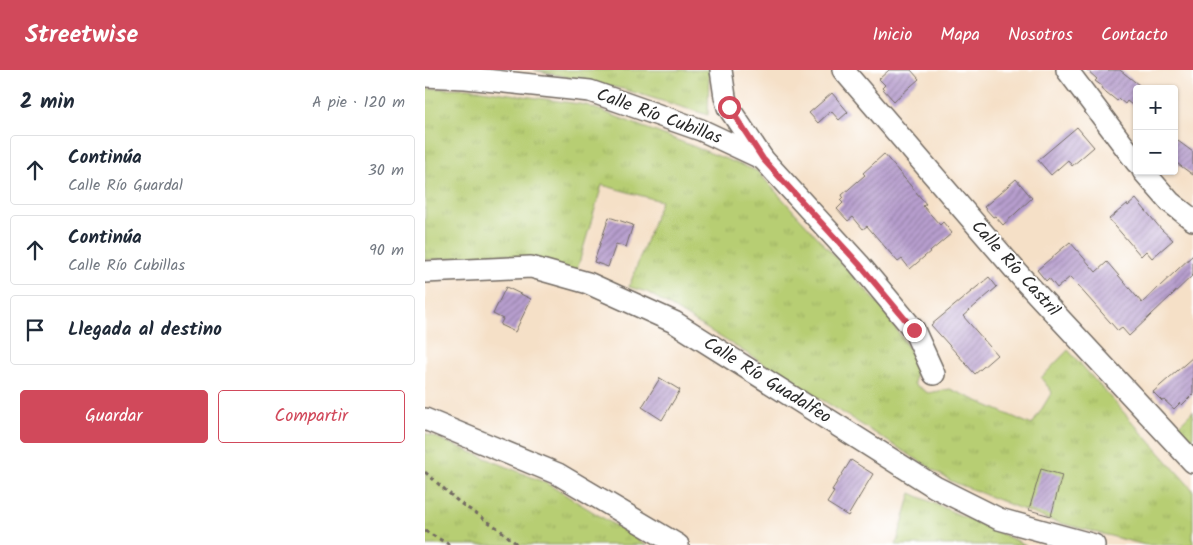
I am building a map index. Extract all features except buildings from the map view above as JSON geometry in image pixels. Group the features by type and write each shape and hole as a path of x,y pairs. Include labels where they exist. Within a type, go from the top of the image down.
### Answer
{"street":[{"path":"721,70 725,97 729,107 763,159"},
{"name":"Calle Río Castril","path":"843,70 1022,278 1193,462"},
{"path":"1067,70 1133,158"},
{"name":"Calle Río Cubillas","path":"425,76 466,78 591,92 701,130 763,159 859,264 914,330 934,374"},
{"path":"701,130 722,122 729,107"},
{"path":"1147,175 1171,202 1193,220"},
{"name":"Calle Río Guadalfeo","path":"425,272 531,267 588,283 674,322 935,487 999,519 1095,545"},
{"path":"425,418 558,474 678,545"}],"path":[{"path":"425,472 460,503 499,529 518,545"},
{"path":"425,531 450,545"}],"green space":[{"path":"534,70 709,70 708,115 623,89"},
{"path":"468,88 586,105 757,171 884,310 917,362 914,384 928,393 950,389 1032,425 1052,392 1041,378 1068,350 1193,490 1193,545 1145,545 1049,520 951,481 647,292 629,287 661,201 602,185 576,273 506,254 425,260 425,89"},
{"path":"1193,411 1193,447 1175,429"},
{"path":"425,433 546,483 647,545 425,545"},
{"path":"911,493 1026,545 896,545"}],"route":[{"path":"729,107 763,159 859,264 914,330"}]}
